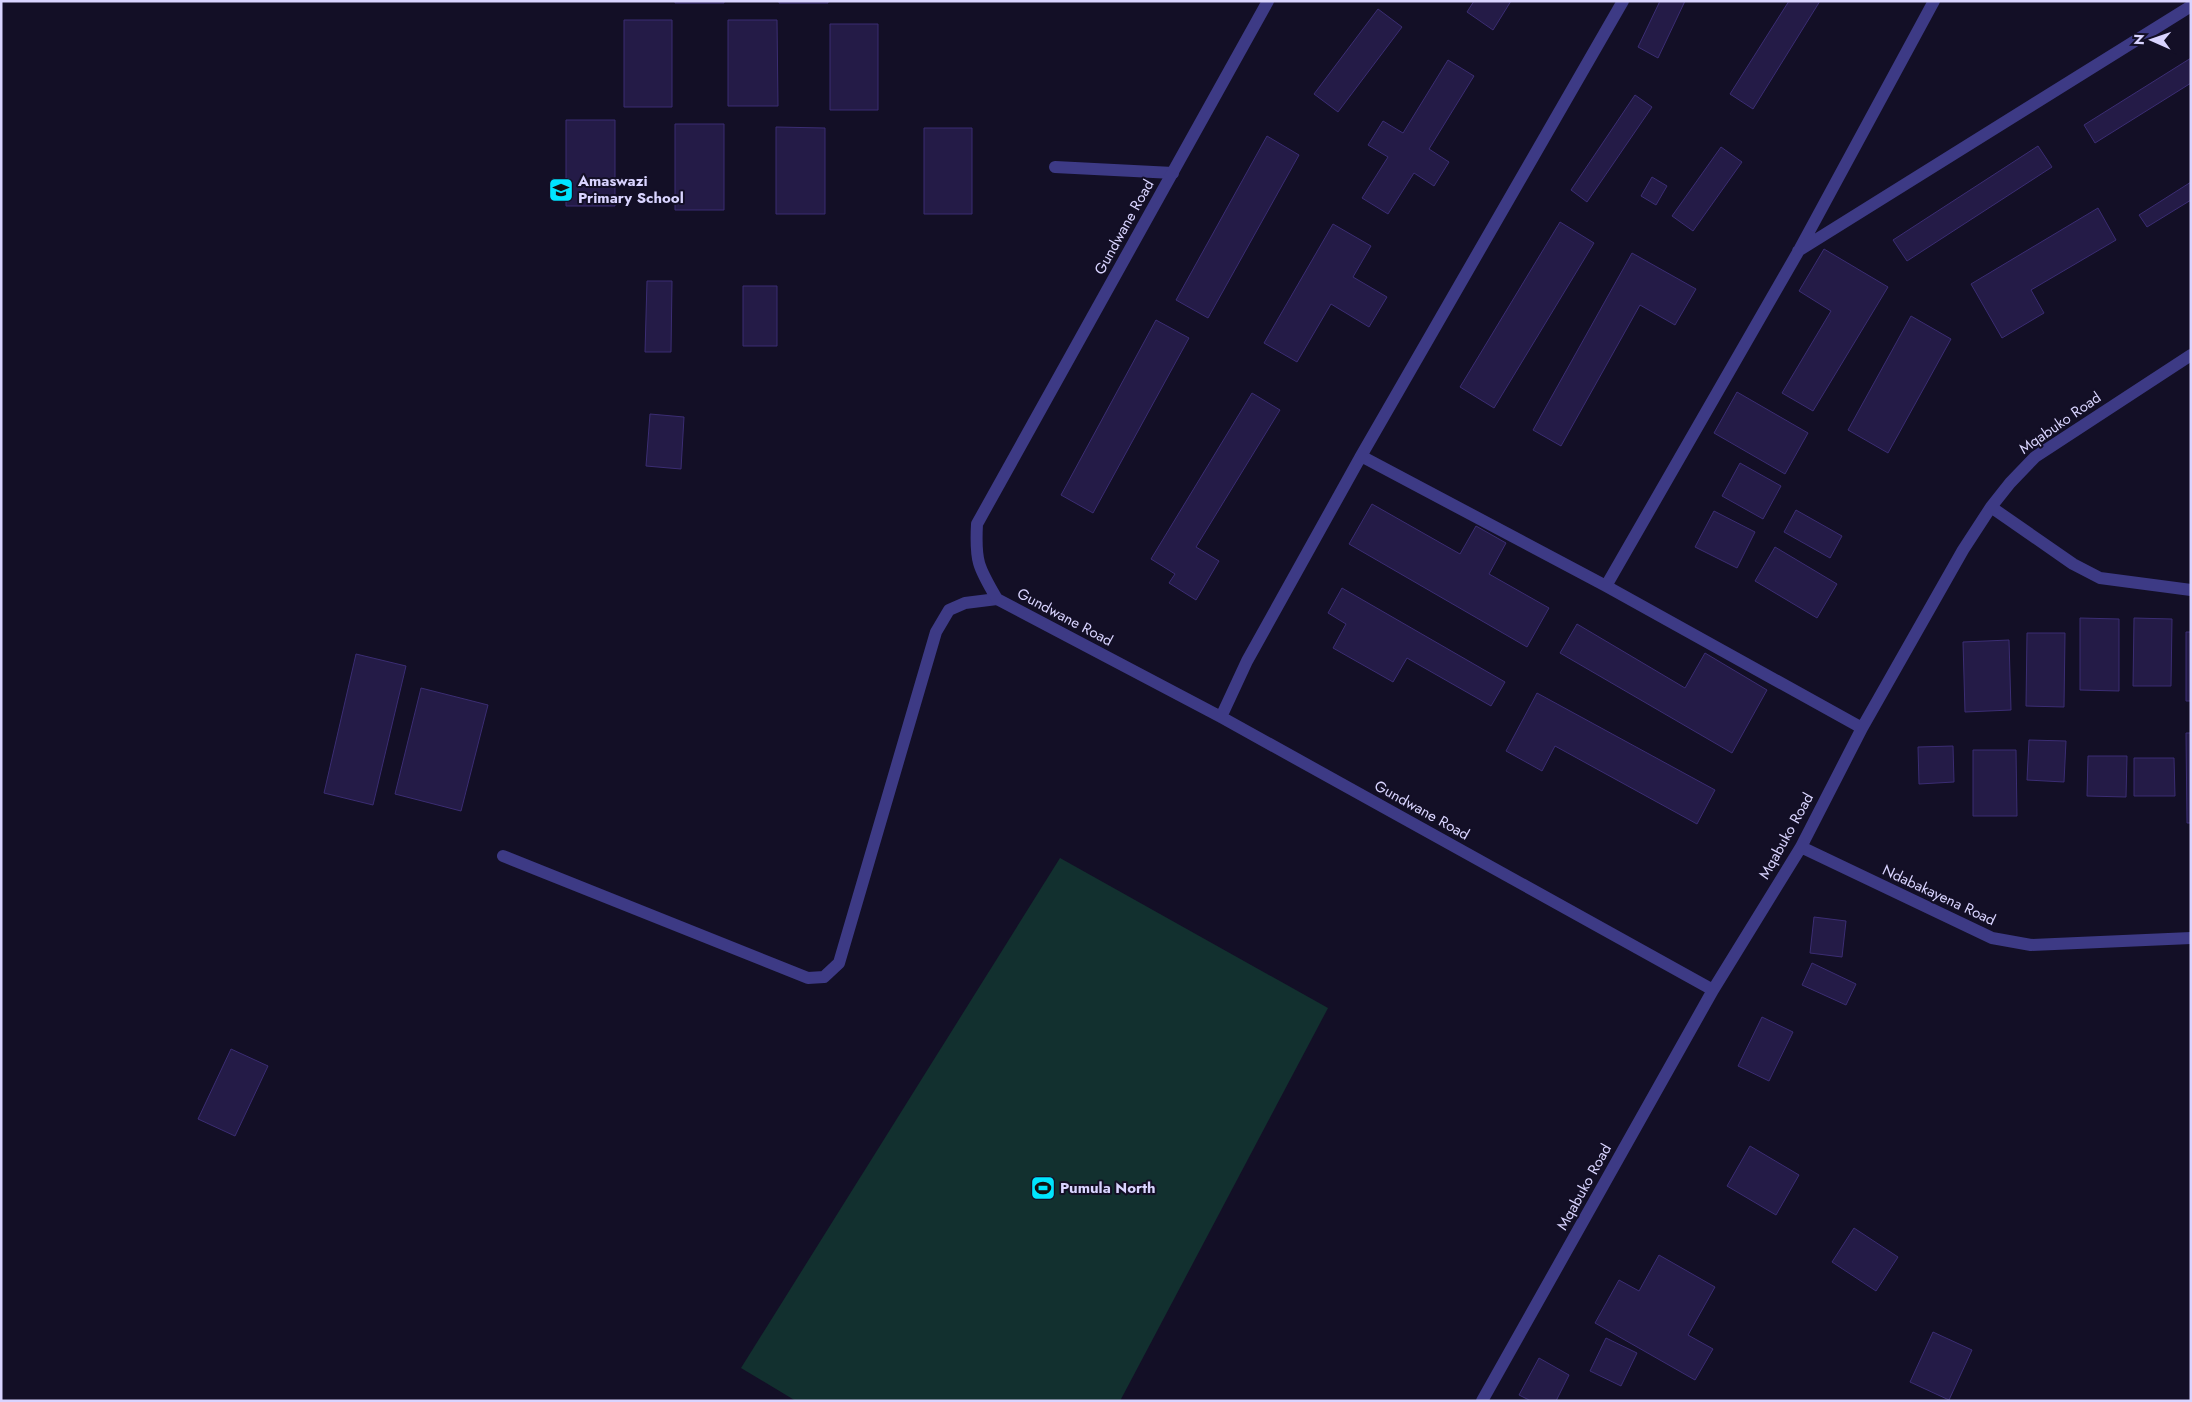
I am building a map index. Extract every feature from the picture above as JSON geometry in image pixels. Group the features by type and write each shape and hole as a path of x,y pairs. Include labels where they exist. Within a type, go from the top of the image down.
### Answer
{"street":[{"name":"Gundwane Road","path":"1268,1 977,524 976,553 982,575 997,599 1221,717 1713,990"},
{"path":"1221,717 1247,661 1360,456 1623,1"},
{"path":"1606,586 1798,252 1934,1"},
{"path":"1798,252 2191,6"},
{"path":"1055,167 1173,173"},
{"name":"Mqabuko Road","path":"1482,1401 1713,990 1801,847 1862,728 1963,550 1991,507 2010,483 2035,457 2191,355"},
{"path":"1360,456 1606,586 1862,728"},
{"path":"1991,507 2073,564 2100,578 2191,590"},
{"path":"503,856 808,978 824,977 839,962 936,632 949,610 965,603 997,599"},
{"name":"Ndabakayena Road","path":"1801,847 1992,938 2031,945 2191,938"}],"green space":[{"name":"Pumula North","path":"1060,858 1328,1008 1120,1401 796,1401 741,1368"}],"building":[{"path":"675,1 724,1 724,3 675,3"},
{"path":"779,1 828,1 828,3 779,3"},
{"path":"1474,1 1511,1 1493,30 1467,12"},
{"path":"1660,1 1685,1 1658,58 1638,47"},
{"path":"1789,1 1820,1 1753,109 1730,94"},
{"path":"1378,9 1402,27 1338,112 1314,94"},
{"path":"624,20 672,20 672,107 624,107"},
{"path":"728,20 777,20 778,106 728,106"},
{"path":"830,24 878,24 878,110 830,110"},
{"path":"2191,58 2191,83 2095,143 2084,125"},
{"path":"1448,60 1474,76 1429,149 1449,162 1434,186 1414,173 1388,214 1362,198 1388,157 1368,145 1383,121 1403,133"},
{"path":"1635,95 1652,107 1587,202 1571,190"},
{"path":"566,120 615,120 615,206 566,206"},
{"path":"675,124 724,124 724,210 675,210"},
{"path":"776,127 825,128 825,214 776,214"},
{"path":"924,128 972,128 972,214 924,214"},
{"path":"1267,136 1299,155 1208,318 1176,300"},
{"path":"2038,146 2052,167 1907,261 1893,240"},
{"path":"1721,147 1742,162 1693,231 1672,216"},
{"path":"1652,177 1667,186 1656,205 1641,196"},
{"path":"2191,182 2191,200 2147,227 2139,215"},
{"path":"2098,208 2116,240 2031,290 2044,313 2002,338 1971,284"},
{"path":"1560,222 1594,243 1494,408 1460,387"},
{"path":"1333,224 1371,246 1353,277 1387,297 1369,327 1331,304 1297,362 1264,343"},
{"path":"1824,249 1888,287 1813,411 1782,393 1831,311 1799,291"},
{"path":"1632,253 1696,289 1675,325 1640,305 1561,446 1533,430"},
{"path":"647,281 672,281 671,352 645,352"},
{"path":"743,286 777,286 777,346 743,346"},
{"path":"1911,316 1951,339 1888,453 1848,430"},
{"path":"1156,320 1189,338 1093,513 1061,495"},
{"path":"1737,392 1808,433 1785,474 1714,433"},
{"path":"1252,393 1280,410 1196,547 1219,561 1196,600 1169,583 1175,574 1151,559"},
{"path":"650,414 684,417 681,469 646,466"},
{"path":"1740,463 1781,486 1763,519 1722,496"},
{"path":"1372,504 1460,554 1476,526 1506,543 1489,574 1549,608 1527,647 1349,544"},
{"path":"1796,510 1842,536 1830,558 1784,532"},
{"path":"1714,511 1755,532 1737,568 1695,547"},
{"path":"1775,547 1837,584 1817,618 1755,581"},
{"path":"1342,588 1505,682 1491,706 1407,658 1393,682 1333,648 1346,624 1328,613"},
{"path":"2080,618 2119,619 2119,691 2080,690"},
{"path":"2134,618 2172,619 2171,686 2133,686"},
{"path":"1577,624 1685,688 1705,653 1767,690 1732,753 1560,653"},
{"path":"2186,632 2191,632 2191,701 2186,701"},
{"path":"2027,633 2065,633 2064,707 2026,706"},
{"path":"2009,640 2011,710 1965,712 1963,642"},
{"path":"356,654 406,666 373,805 324,793"},
{"path":"421,688 488,705 461,811 395,794"},
{"path":"1537,693 1715,790 1697,824 1555,746 1542,771 1506,751"},
{"path":"2186,733 2191,733 2191,823 2187,823"},
{"path":"2029,740 2066,741 2064,782 2027,780"},
{"path":"1953,746 1954,782 1919,784 1918,747"},
{"path":"1973,750 2016,750 2017,816 1973,816"},
{"path":"2088,756 2127,756 2126,797 2087,796"},
{"path":"2134,758 2174,758 2175,796 2134,796"},
{"path":"1814,917 1846,921 1842,957 1810,953"},
{"path":"1812,963 1856,984 1846,1005 1802,985"},
{"path":"1762,1017 1793,1032 1769,1081 1738,1066"},
{"path":"231,1049 268,1066 235,1136 198,1119"},
{"path":"1750,1146 1799,1175 1776,1215 1727,1186"},
{"path":"1854,1228 1898,1257 1876,1291 1832,1262"},
{"path":"1659,1255 1715,1287 1688,1335 1713,1349 1695,1380 1595,1323 1619,1280 1639,1291"},
{"path":"1933,1332 1972,1350 1949,1400 1910,1382"},
{"path":"1606,1338 1637,1353 1621,1386 1590,1371"},
{"path":"1539,1358 1569,1375 1556,1401 1531,1401 1519,1395"}],"place":[{"name":"Amaswazi Primary School","path":"561,190"},
{"name":"Pumula North","path":"1043,1188"}]}
